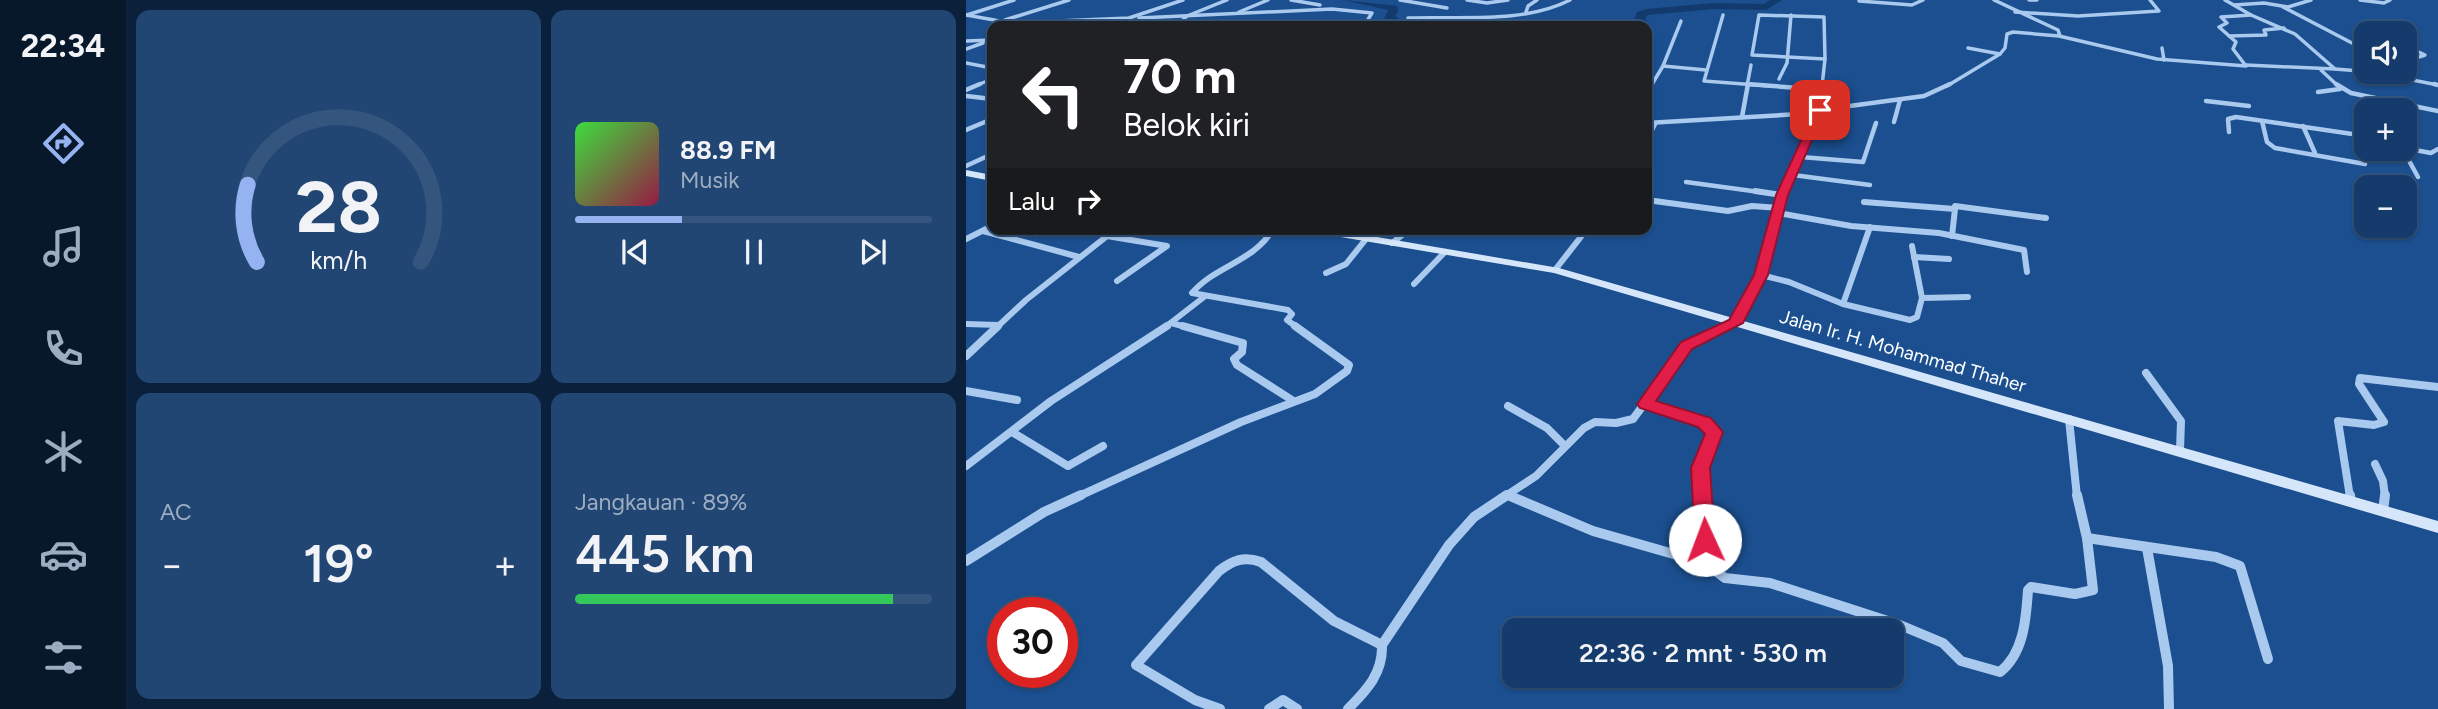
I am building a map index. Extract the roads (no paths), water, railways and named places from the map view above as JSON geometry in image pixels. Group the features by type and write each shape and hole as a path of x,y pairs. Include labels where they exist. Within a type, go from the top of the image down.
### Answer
{"main road":[{"path":"966,173 987,177"},
{"name":"Jalan Ir. H. Mohammad Thaher","path":"1344,235 1555,270 2438,527"}],"street":[{"path":"966,15 1014,0"},
{"path":"1004,21 1069,0"},
{"path":"1139,18 1184,0"},
{"path":"1182,21 1187,16 1227,0"},
{"path":"1236,14 1268,0"},
{"path":"1291,0 1320,5"},
{"path":"1400,0 1447,8"},
{"path":"1467,0 1487,3 1508,0"},
{"path":"1526,12 1528,6 1537,0"},
{"path":"1408,18 1526,12 1560,7 1570,0"},
{"path":"1860,1 1912,5 1923,0"},
{"path":"1994,0 2058,30 2061,33 2059,37"},
{"path":"2029,0 2037,0"},
{"path":"2015,12 2078,16 2159,11 2150,0"},
{"path":"2225,0 2302,39 2335,69"},
{"path":"2283,6 2311,0"},
{"path":"2360,0 2384,3 2390,0"},
{"path":"2233,5 2264,3 2283,6 2354,43"},
{"path":"1036,21 1332,9 1372,13 1367,21"},
{"path":"966,15 996,21"},
{"path":"1723,15 1706,70 1705,82 1823,90"},
{"path":"1348,709 1380,669 1384,657 1382,645 1398,625 1449,545 1474,517 1510,496 1535,476 1564,445 1595,422 1616,423 1633,419 1687,346 1735,323 1761,275 1782,195 1819,112 1823,90 1825,59 1824,17 1759,15 1752,54 1825,59"},
{"path":"1779,79 1787,58 1791,15"},
{"path":"2246,65 2233,50 2236,43 2219,27 2227,23 2221,17 2251,15"},
{"path":"1367,21 1377,20"},
{"path":"1652,85 1681,21"},
{"path":"2229,36 2266,36 2264,30 2284,28"},
{"path":"1652,130 1655,124 1819,112 1900,100 1942,89 2000,54 2006,48 2008,33 2025,31 2164,60 2354,71"},
{"path":"966,41 987,40"},
{"path":"966,49 987,41"},
{"path":"1968,48 2000,54"},
{"path":"2162,48 2164,60"},
{"path":"966,65 987,67"},
{"path":"1663,65 1706,70"},
{"path":"1742,117 1751,65"},
{"path":"2321,69 2345,90"},
{"path":"2417,80 2438,85"},
{"path":"966,90 987,81"},
{"path":"2318,92 2345,90 2438,111"},
{"path":"966,96 987,98"},
{"path":"2244,99 2259,120 2270,145 2282,150 2315,153 2365,164"},
{"path":"1894,122 1900,100"},
{"path":"2206,101 2249,106"},
{"path":"2229,132 2227,121 2230,117 2354,134"},
{"path":"966,131 987,121"},
{"path":"1801,156 1863,162 1876,123"},
{"path":"2303,126 2315,153"},
{"path":"2417,150 2431,153 2438,149"},
{"path":"966,166 987,156"},
{"path":"2409,161 2418,177"},
{"path":"1793,175 1870,185"},
{"path":"1686,183 1782,195"},
{"path":"1952,236 1957,197"},
{"path":"1652,201 1728,211 1752,206 1870,228 1952,236 2024,250 2027,272"},
{"path":"1864,202 1955,207 2046,218"},
{"path":"1843,304 1870,228"},
{"path":"966,239 987,229"},
{"path":"983,231 987,232"},
{"path":"998,235 1079,257"},
{"path":"966,561 1044,512 1241,422 1268,414 1293,400 1315,394 1347,372 1349,365 1287,320 1292,314 1288,310 1195,296 1193,290 1261,250 1270,235"},
{"path":"1392,243 1402,235"},
{"path":"1555,270 1582,235"},
{"path":"966,356 999,325 1107,236 1167,245 1117,281"},
{"path":"1326,273 1346,264 1366,239"},
{"path":"1761,275 1788,282 1843,304 1913,320 1917,317 1922,298 1912,246"},
{"path":"1415,284 1445,252"},
{"path":"1914,257 1948,259"},
{"path":"966,467 1051,401 1171,323 1204,297"},
{"path":"1922,298 1968,297"},
{"path":"1171,323 1233,338 1242,343 1242,352 1234,359 1237,365 1293,400"},
{"path":"966,324 999,325"},
{"path":"2146,373 2181,421 2180,450"},
{"path":"2351,501 2338,421 2348,419 2377,426 2384,422 2360,384 2360,378 2438,387"},
{"path":"966,391 1017,400"},
{"path":"1646,404 1704,422 1714,432 1700,468 1705,563"},
{"path":"1508,406 1547,428 1564,445"},
{"path":"1510,496 1593,531 1705,563 1725,578 1769,583 1900,625 1943,643 1961,661 1981,669 2000,672 2007,668 2019,653 2026,622 2028,590 2031,587 2075,594 2093,590 2087,538 2076,492 2068,419"},
{"path":"1012,432 1068,466 1103,446"},
{"path":"2375,464 2386,486 2387,497 2383,511"},
{"path":"2087,538 2216,557 2240,566 2268,659"},
{"path":"2147,548 2166,653 2169,709"},
{"path":"1220,709 1195,700 1136,665 1219,571 1233,561 1247,556 1261,562 1334,621 1382,645"},
{"path":"1269,709 1283,700 1297,709"}],"waterway":[{"path":"1348,0 1393,8 1388,17 1395,21"},
{"path":"1640,21 1641,14 1647,12 1713,6 1766,7 1777,0"}]}
